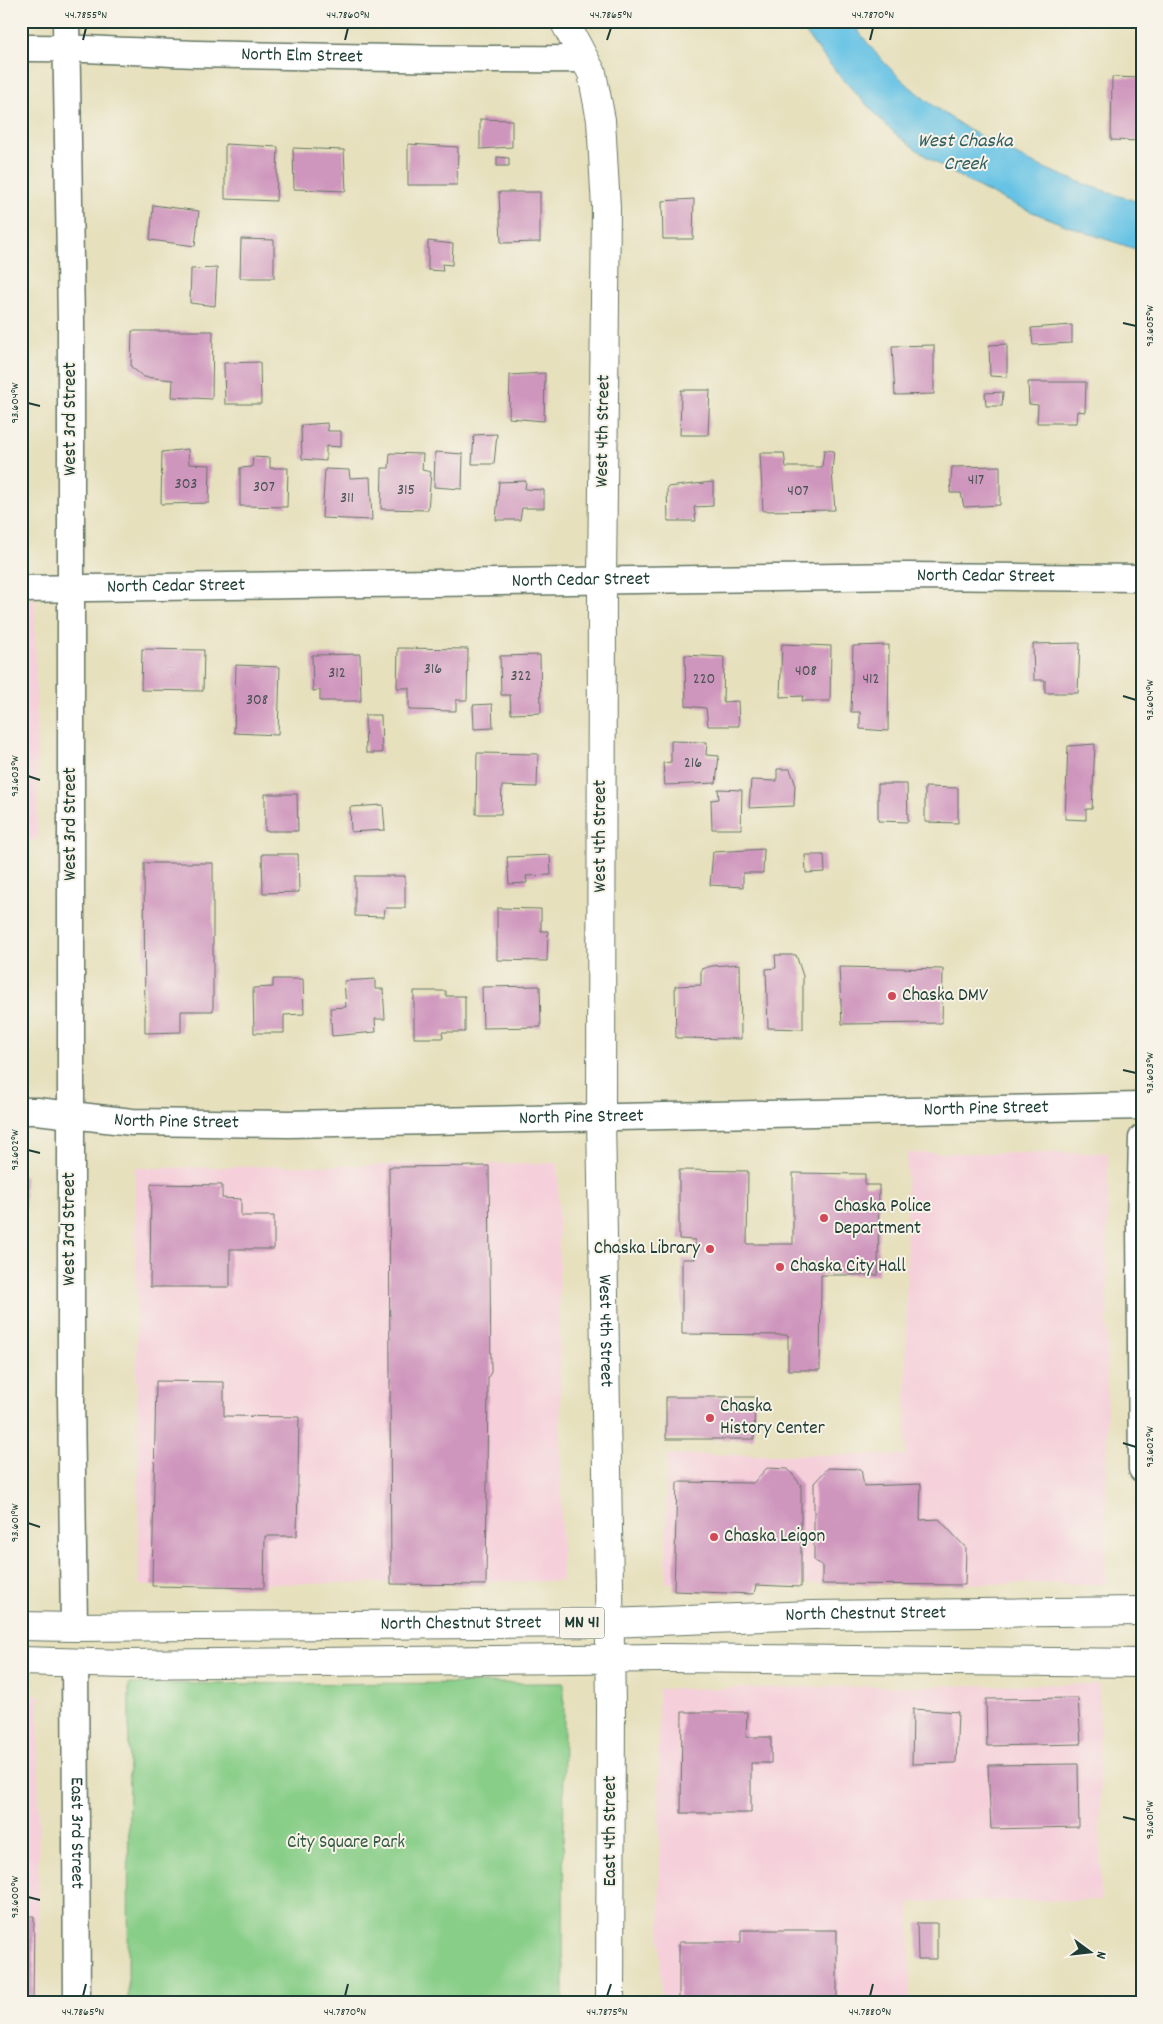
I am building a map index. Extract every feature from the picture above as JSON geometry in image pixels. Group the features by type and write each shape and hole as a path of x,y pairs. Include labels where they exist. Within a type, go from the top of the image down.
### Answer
{"main road":[{"name":"West 4th Street","path":"564,21 592,73 602,120 606,208 602,579 601,1118 610,1659"},
{"name":"North Chestnut Street","path":"21,1626 609,1623 812,1615 1095,1610 1142,1612"},
{"name":"North Chestnut Street","path":"21,1661 75,1663 610,1659 1142,1663"},
{"name":"East 4th Street","path":"610,1659 610,2003"}],"street":[{"name":"West 3rd Street","path":"66,21 71,322 71,1397 74,1627"},
{"name":"North Elm Street","path":"21,48 336,58 584,59"},
{"name":"North Cedar Street","path":"21,589 906,576 1142,578"},
{"name":"North Pine Street","path":"21,1111 132,1122 289,1124 1142,1106"},
{"path":"1142,1138 1140,1222 1142,1469"},
{"name":"East 3rd Street","path":"75,1663 77,2003"}],"shaded area":[{"path":"21,599 35,599 38,840 21,841"},
{"path":"907,1153 1108,1153 1106,1584 666,1583 667,1455 906,1455"},
{"path":"558,1163 562,1581 139,1585 135,1168"},
{"path":"1099,1684 1101,1900 910,1902 910,2003 661,2003 658,1689"},
{"path":"21,1695 39,1695 38,2003 21,2003"}],"green space":[{"name":"City Square Park","path":"564,1683 563,2003 128,2003 129,1684"}],"water":[{"name":"West Chaska Creek","path":"797,21 850,21 880,57 911,88 971,131 1037,165 1107,192 1142,203 1142,251 1077,229 1014,204 954,174 925,155 897,135 852,90 814,45"}],"building":[{"path":"1112,77 1142,78 1142,141 1111,140"},
{"path":"480,119 512,120 512,147 480,149"},
{"path":"225,144 278,147 276,201 225,199"},
{"path":"408,144 458,147 457,185 408,185"},
{"path":"293,148 344,150 346,191 294,189"},
{"path":"497,157 509,158 509,166 497,166"},
{"path":"499,192 540,192 540,242 501,243"},
{"path":"694,199 693,239 663,239 662,201"},
{"path":"153,205 199,211 195,246 150,240"},
{"path":"241,239 274,240 274,278 240,278"},
{"path":"428,241 453,244 452,265 442,264 443,271 428,270"},
{"path":"217,268 215,306 190,303 191,269"},
{"path":"1072,325 1072,343 1033,345 1031,328"},
{"path":"132,331 213,331 212,399 172,397 173,380 144,377 131,367"},
{"path":"1007,344 1007,377 990,376 989,345"},
{"path":"934,345 934,394 895,395 892,346"},
{"path":"260,362 261,404 225,404 224,363"},
{"path":"545,373 544,421 509,418 510,375"},
{"path":"1028,382 1086,382 1085,412 1077,411 1076,423 1037,423 1038,405 1029,404"},
{"path":"681,390 710,390 708,435 680,435"},
{"path":"1003,392 1002,406 986,406 985,393"},
{"path":"327,423 328,431 341,431 341,447 326,446 326,461 302,459 301,425"},
{"path":"497,434 494,464 472,464 474,435"},
{"path":"188,449 189,464 210,465 209,503 161,504 162,452"},
{"path":"824,450 834,451 832,472 835,510 763,511 760,453 784,453 786,467 822,467"},
{"path":"435,452 463,454 462,489 434,487"},
{"path":"390,453 423,454 422,470 431,472 428,510 381,509 382,468 389,468"},
{"path":"253,457 270,458 270,468 288,468 287,507 240,506 240,468 252,467"},
{"path":"21,461 25,462 23,508 21,508"},
{"path":"1000,466 1000,505 964,507 961,493 950,493 952,467"},
{"path":"325,469 349,470 350,478 370,477 372,520 322,518"},
{"path":"526,481 525,489 544,490 544,508 522,508 520,520 496,520 499,482"},
{"path":"713,482 713,506 694,507 696,521 668,521 667,487"},
{"path":"1080,643 1078,693 1045,693 1045,680 1034,680 1033,644"},
{"path":"782,644 831,646 830,701 802,701 803,696 780,697"},
{"path":"889,645 888,731 860,729 860,712 851,712 853,646"},
{"path":"398,648 468,649 467,700 456,700 456,711 409,710 409,688 397,688"},
{"path":"142,649 204,650 203,691 141,690"},
{"path":"360,654 361,701 320,701 320,690 313,691 312,655"},
{"path":"540,655 541,713 511,714 510,695 501,695 500,656"},
{"path":"685,655 724,657 723,702 738,701 739,726 708,726 706,708 686,706"},
{"path":"236,665 280,667 278,735 234,733"},
{"path":"492,704 493,728 474,729 473,705"},
{"path":"365,715 381,715 382,753 366,753"},
{"path":"671,741 707,742 706,755 719,756 716,783 665,785 663,763 671,762"},
{"path":"1095,744 1092,809 1086,809 1086,820 1065,819 1068,746"},
{"path":"477,753 538,754 537,787 502,786 501,814 476,814"},
{"path":"777,769 790,769 795,783 794,806 749,808 751,780 777,781"},
{"path":"878,784 907,784 908,822 878,821"},
{"path":"925,787 958,788 958,823 925,822"},
{"path":"718,789 742,790 741,829 712,829 711,800 719,799"},
{"path":"265,794 297,794 298,831 265,831"},
{"path":"383,805 385,830 351,832 350,807"},
{"path":"764,849 763,873 743,873 743,887 710,885 713,852"},
{"path":"262,854 298,854 299,892 263,893"},
{"path":"550,855 551,875 526,876 527,883 509,884 507,857"},
{"path":"805,855 824,855 825,872 806,873"},
{"path":"144,863 213,863 213,1011 181,1011 181,1032 145,1033"},
{"path":"355,876 405,876 405,908 385,908 384,917 355,916"},
{"path":"497,908 541,909 541,931 548,931 547,961 497,960"},
{"path":"775,955 796,955 803,976 803,1029 768,1028 766,969 776,968"},
{"path":"740,964 741,1039 676,1038 675,986 701,985 701,969 712,966"},
{"name":"Chaska DMV","path":"839,967 943,969 942,1023 842,1024"},
{"path":"273,979 303,979 304,1014 284,1015 284,1033 254,1033 253,988 273,987"},
{"path":"375,979 375,989 383,989 385,1019 375,1019 376,1032 332,1036 330,1008 346,1007 344,981"},
{"path":"540,986 541,1027 483,1028 482,987"},
{"path":"414,991 446,991 446,996 465,996 465,1032 442,1032 443,1038 414,1038"},
{"path":"489,1166 491,1372 488,1378 486,1585 391,1584 389,1167"},
{"name":"Chaska City Hall","path":"679,1170 748,1171 747,1244 793,1244 793,1173 865,1174 865,1185 879,1185 878,1275 821,1275 820,1370 788,1370 788,1335 682,1334 682,1259 695,1259 695,1240 679,1239"},
{"path":"21,1176 25,1176 25,1208 21,1208"},
{"path":"151,1184 222,1185 222,1198 241,1199 241,1216 274,1216 274,1249 230,1249 230,1287 150,1287"},
{"path":"156,1381 224,1382 224,1416 299,1417 297,1536 265,1536 264,1588 152,1586"},
{"name":"Chaska History Center","path":"666,1397 755,1397 754,1439 666,1439"},
{"path":"767,1468 788,1469 801,1485 801,1587 756,1585 754,1594 674,1591 677,1482 753,1483"},
{"path":"828,1468 861,1469 864,1486 921,1484 920,1520 939,1519 966,1548 965,1585 822,1584 822,1565 814,1561 814,1483"},
{"path":"1078,1698 1081,1744 987,1746 986,1699"},
{"path":"913,1709 958,1712 956,1763 912,1764"},
{"path":"682,1712 747,1712 746,1737 771,1737 771,1763 751,1763 751,1813 681,1813"},
{"path":"1078,1764 1079,1827 991,1829 988,1765"},
{"path":"21,1916 34,1916 33,2003 21,2003"},
{"path":"917,1923 937,1923 937,1959 918,1959"},
{"path":"741,1930 837,1930 837,2003 679,2003 679,1942 741,1942"}],"place":[{"name":"Chaska DMV","path":"892,996"},
{"name":"Chaska Police Department","path":"824,1218"},
{"name":"Chaska Library","path":"710,1249"},
{"name":"Chaska City Hall","path":"780,1267"},
{"name":"Chaska History Center","path":"710,1418"},
{"name":"Chaska Leigon","path":"714,1537"}]}
